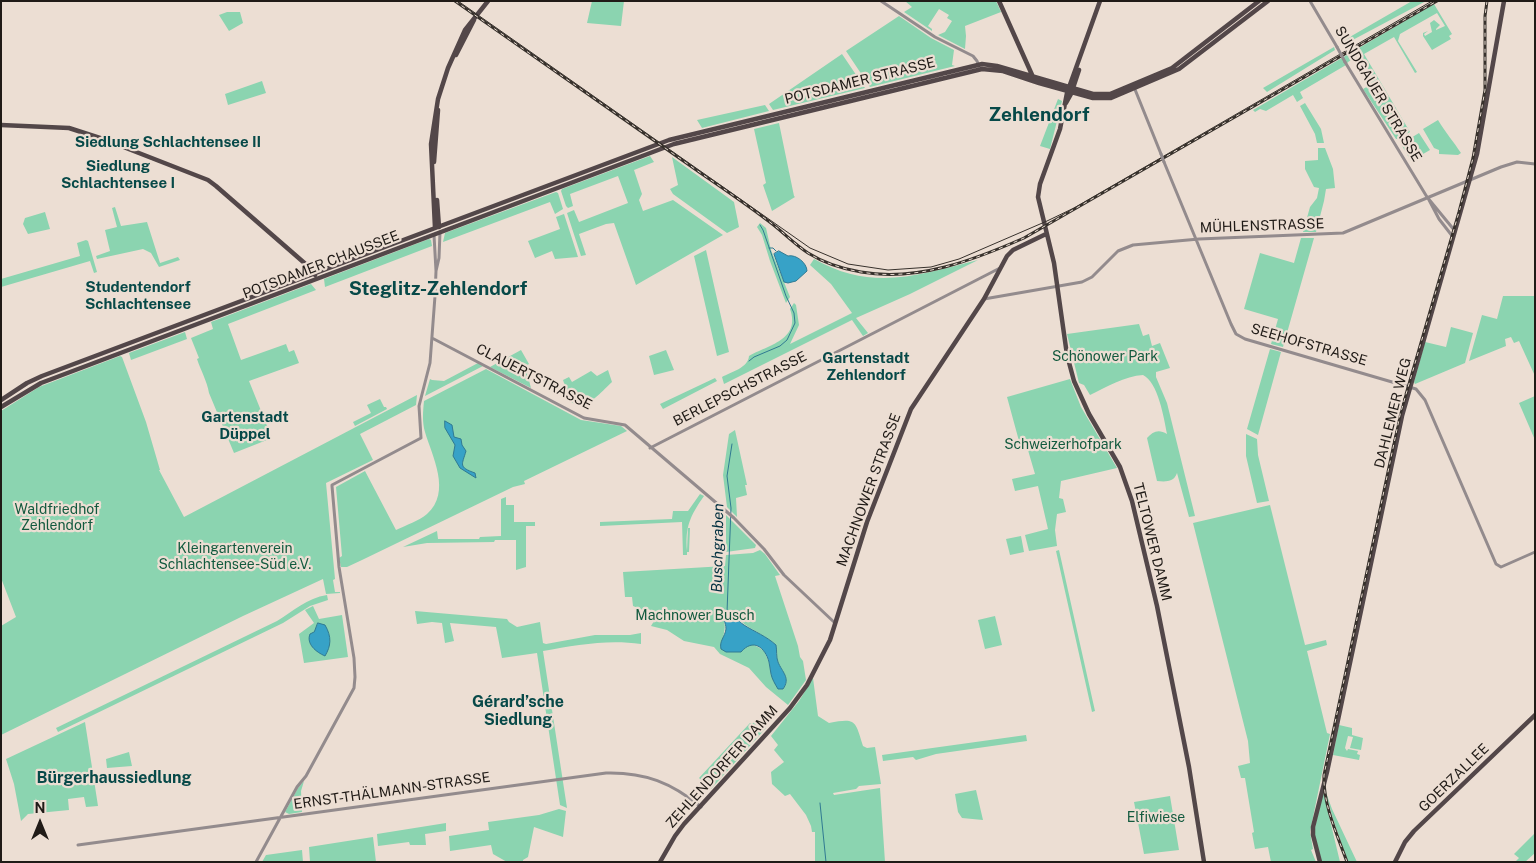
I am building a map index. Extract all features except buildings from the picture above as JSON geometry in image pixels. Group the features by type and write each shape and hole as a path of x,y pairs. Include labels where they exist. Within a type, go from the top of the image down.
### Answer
{"main road":[{"path":"437,233 434,157 438,113 449,72 475,19 488,1"},
{"path":"999,1 1033,77"},
{"name":"TELTOWER DAMM","path":"1102,1 1070,90 1056,144 1039,188 1038,198 1054,263 1065,345 1072,375 1084,404 1115,457 1127,484 1161,623 1200,829 1204,862"},
{"path":"1134,87 1175,66 1259,1"},
{"path":"1070,90 1103,95 1134,87 1171,74 1185,66 1268,1"},
{"name":"DAHLEMER WEG","path":"1320,862 1313,833 1400,422 1470,179 1492,76 1493,59 1504,1"},
{"path":"1025,76 1028,64"},
{"name":"POTSDAMER STRASSE","path":"652,146 676,138 992,65 1070,90"},
{"name":"POTSDAMER STRASSE","path":"653,152 680,142 979,67"},
{"name":"POTSDAMER STRASSE","path":"1025,76 1070,90"},
{"path":"1,125 69,128 209,181 309,267 318,278"},
{"name":"POTSDAMER CHAUSSEE","path":"1,400 36,378 652,146"},
{"name":"POTSDAMER CHAUSSEE","path":"1,407 41,383 653,152"},
{"name":"MACHNOWER STRASSE","path":"806,686 830,640 867,522 908,414 984,299 1010,252 1046,234"},
{"name":"ZEHLENDORFER DAMM","path":"660,862 675,836 794,704 806,686"},
{"name":"GOERZALLEE","path":"1395,862 1401,848 1413,832 1535,715"}],"street":[{"path":"881,1 935,37 973,56 979,67"},
{"name":"SUNDGAUER STRASSE","path":"1310,1 1428,197 1455,231"},
{"name":"SEEHOFSTRASSE","path":"1134,87 1231,326 1240,337 1410,386"},
{"name":"MÜHLENSTRASSE","path":"984,299 1080,283 1088,279 1116,253 1128,246 1196,240 1343,233 1509,164 1535,164"},
{"name":"SUNDGAUER STRASSE","path":"1428,197 1428,202 1453,237"},
{"path":"256,862 297,787 306,776 352,692 355,683 354,658 338,566 332,485 421,438 419,406 430,363 437,233"},
{"name":"BERLEPSCHSTRASSE","path":"650,448 1000,268"},
{"name":"CLAUERTSTRASSE","path":"432,338 584,418 625,425 728,512 764,549 784,575 835,623"},
{"path":"1410,386 1418,390 1425,400 1495,563 1502,566 1535,552"},
{"name":"ERNST-THÄLMANN-STRASSE","path":"78,844 606,773 634,774 656,780 678,790 701,807"}],"green space":[{"path":"592,1 624,1 621,26 587,23"},
{"path":"905,1 996,1 1001,12 965,26 965,49 938,35 945,32 952,21 947,18 949,15 939,9 928,26 932,31 904,12 912,7"},
{"path":"1412,1 1426,1 1347,43 1345,41 1348,38"},
{"path":"1434,4 1452,34 1449,36 1451,39 1432,50 1423,36 1423,33 1428,31 1424,34 1425,36 1432,32 1430,23 1434,20 1440,25 1436,30 1445,26 1437,13 1400,34 1398,41 1417,72 1415,73 1394,37 1364,54 1410,132 1396,139 1363,89 1372,84 1366,73 1369,71 1359,55 1346,65 1300,92 1303,98 1297,102 1293,95 1266,111 1260,109 1255,112 1253,110"},
{"path":"227,12 240,12 243,23 229,31 219,15"},
{"path":"899,16 931,38 954,50 952,65 955,66 870,87 846,51"},
{"path":"1334,47 1335,50 1267,92 1263,88"},
{"path":"842,54 865,88 773,110 769,104"},
{"path":"262,81 266,93 228,105 225,94"},
{"path":"1058,99 1062,101 1050,149 1040,146"},
{"path":"1305,103 1321,129 1324,143 1317,143 1315,134 1300,106"},
{"path":"765,105 769,111 702,128 697,120"},
{"path":"1438,120 1461,153 1458,155 1439,154 1439,150 1434,148 1423,129"},
{"path":"779,123 795,197 772,211 763,185 766,183 754,129"},
{"path":"1419,133 1430,150 1411,161 1401,144"},
{"path":"1318,148 1325,148 1333,169 1335,188 1326,189 1316,232 1303,232 1310,207 1317,198 1319,188 1314,187 1305,169 1305,161 1318,160"},
{"path":"650,156 654,162 634,170 642,194 639,200 643,211 673,200 723,235 636,285 614,223 579,234 586,255 581,256 567,213 574,210 579,222 628,203 618,176 570,194 573,206 568,208 561,191"},
{"path":"672,157 734,202 739,227 727,233 673,194 670,189 678,185"},
{"path":"556,192 563,209 555,214 550,202 443,242 445,233"},
{"path":"115,207 121,226 147,222 160,263 178,257 180,260 159,267 151,253 143,249 97,259 96,256 110,251 105,230 117,227 112,208"},
{"path":"45,212 50,229 28,234 23,224 25,218"},
{"path":"564,214 578,257 555,259 552,251 535,258 528,241 560,229 556,217"},
{"path":"760,223 766,228 771,250 790,297 786,303 762,235 757,227"},
{"path":"1301,238 1314,238 1283,347 1271,344 1278,319 1244,309 1260,253 1294,263"},
{"path":"429,239 432,246 325,287 324,279"},
{"path":"88,241 97,272 94,273 90,261 1,287 1,279 80,256 77,243"},
{"path":"706,250 729,352 717,356 694,256"},
{"path":"814,259 836,269 876,278 896,278 915,275 978,260 910,294 856,318 868,333 863,336 852,320 724,384 722,377 746,364 749,356 787,335 791,328 790,309 794,303 796,305 799,325 790,344 852,313 831,284 810,265"},
{"path":"311,284 316,290 228,324 241,360 286,344 289,352 294,350 299,363 249,381 272,438 234,453 209,393 191,338 213,329 211,322"},
{"path":"1503,296 1535,296 1535,376 1519,341 1514,343 1511,337 1505,339 1506,346 1469,361 1482,315 1497,319"},
{"name":"Schönower Park","path":"1139,324 1143,336 1149,334 1152,346 1160,343 1170,368 1156,372 1156,377 1167,403 1195,516 1189,517 1177,473 1169,481 1157,481 1147,438 1156,432 1167,434 1160,401 1153,385 1148,379 1143,375 1129,377 1090,395 1084,385 1079,383 1067,334"},
{"path":"1451,327 1473,333 1465,363 1415,384 1425,342 1446,347"},
{"path":"185,332 187,339 131,360 129,353"},
{"path":"1270,349 1281,352 1258,435 1247,429"},
{"path":"521,350 529,364 522,368 525,374 527,373 531,388 490,367"},
{"path":"666,350 674,370 654,375 649,356"},
{"path":"120,356 146,422 159,470 184,517 417,395 416,405 360,434 373,460 326,483 335,579 333,580 335,592 340,593 326,594 323,579 243,616 1,735 1,626 16,617 1,578 1,411 39,387"},
{"path":"478,363 483,366 425,396 430,379 444,381"},
{"path":"486,369 581,420 621,426 627,431 524,481 525,484 513,487 347,567 341,567 339,558 342,556 336,487 365,471 396,530 427,514 434,505 439,485 438,474 424,428 424,401"},
{"path":"608,370 612,382 598,396 587,403 576,404 570,401 563,380 569,377 572,382 591,371 597,376"},
{"path":"715,378 717,381 663,409 660,404"},
{"name":"Schweizerhofpark","path":"1070,379 1081,407 1117,468 1061,481 1059,498 1063,499 1066,512 1057,514 1055,530 1057,546 1029,551 1025,535 1048,529 1038,486 1015,491 1012,479 1035,474 1025,440 1019,441 1007,397"},
{"path":"1535,396 1535,440 1519,403"},
{"path":"380,399 387,409 355,426 353,422 371,413 367,405"},
{"path":"735,430 747,485 745,485 747,495 736,498 737,517 727,507 723,475 729,434"},
{"path":"1246,434 1257,439 1258,455 1269,501 1257,503 1246,456"},
{"path":"700,494 704,496 692,516 688,528 690,528 689,552 687,552 687,555 683,555 682,522 600,526 600,522 672,519 673,511 688,511"},
{"path":"506,497 506,505 514,505 514,522 535,522 535,526 526,526 526,567 516,570 516,540 427,543 403,547 437,531 438,539 479,539 480,537 501,536 501,499"},
{"path":"1270,505 1305,645 1326,640 1327,645 1307,651 1327,733 1330,734 1310,832 1313,849 1311,850 1316,862 1271,862 1268,847 1255,849 1245,778 1241,778 1238,766 1250,763 1248,741 1193,523"},
{"path":"726,515 756,545 755,548 726,552"},
{"path":"1021,536 1024,552 1010,555 1006,539"},
{"name":"Machnower Busch","path":"760,550 765,554 780,575 775,576 800,657 803,661 806,680 788,705 766,687 749,668 720,654 714,647 684,641 667,630 651,626 659,613 633,606 632,597 625,597 623,572 725,566 726,555 753,553","holes":["735,615 739,620 776,645 777,660 786,678 783,689 771,675 769,662 764,651 758,647 751,644 747,645 741,652 726,652 723,618"]},
{"path":"1059,550 1095,711 1092,712 1056,551"},
{"path":"327,595 328,600 310,606 283,623 58,732 56,728 277,621 307,602"},
{"path":"313,606 319,619 342,615 348,657 304,663 299,634 314,623 305,610"},
{"path":"415,611 507,619 517,627 540,622 543,643 546,644 595,635 630,635 641,633 641,644 604,642 543,651 567,808 560,805 537,653 502,658 496,627 450,623 454,641 445,643 442,623 417,624"},
{"path":"995,616 1002,645 985,649 978,620"},
{"path":"813,678 818,716 829,723 850,721 856,726 863,746 867,748 875,747 881,784 859,786 856,789 833,793 834,795 880,788 885,862 815,862 815,832 812,832 806,815 790,794 785,796 772,784 771,772 784,762 774,750 778,745 771,736 799,701"},
{"path":"757,720 766,728 711,789 699,778 750,723 752,724"},
{"path":"85,722 98,806 86,807 84,797 68,799 69,810 28,814 21,821 14,784 6,759"},
{"path":"1339,725 1352,728 1352,735 1363,738 1361,750 1350,748 1353,737 1348,736 1345,748 1347,751 1348,749 1358,751 1357,754 1360,755 1359,760 1333,755"},
{"path":"1026,735 1027,741 936,754 916,760 913,757 883,761 882,755"},
{"path":"129,752 132,766 107,768 106,759"},
{"path":"304,781 301,791 302,812 289,814 285,812 298,788"},
{"path":"976,790 983,820 962,818 958,812 955,794"},
{"path":"1325,790 1332,809 1357,862 1348,862"},
{"path":"1323,791 1340,862 1321,862 1314,832"},
{"name":"Elfiwiese","path":"1170,796 1179,850 1144,854 1134,802"},
{"path":"559,809 566,811 563,837 534,827 528,857 523,862 507,862 493,854 491,845 450,851 449,836 489,830 488,822 539,815"},
{"path":"446,823 446,831 425,834 426,845 410,845 409,842 378,846 377,834"},
{"path":"1535,833 1535,853 1525,862 1515,862 1519,858 1514,854"},
{"path":"373,837 376,862 310,862 309,847"},
{"path":"302,850 303,862 262,862 266,855"}],"water":[{"path":"779,251 788,256 798,258 807,268 807,271 796,281 784,282 774,254"},
{"path":"445,421 452,425 454,437 461,439 466,451 463,465 466,469 475,473 476,478 460,468 453,456 455,445 445,428"},
{"path":"724,612 733,615 744,625 776,645 777,660 786,678 783,689 778,689 771,676 765,652 758,646 750,646 741,652 726,652 721,649 726,629 723,617"},
{"path":"318,623 325,625 330,637 329,649 325,656 315,650 309,641 310,634 314,632"}],"waterway":[{"name":"Buschgraben","path":"749,361 780,346 787,340 795,323 794,313 760,225"},
{"name":"Buschgraben","path":"769,248 773,248 776,251"},
{"name":"Buschgraben","path":"727,612 731,508 727,476 732,444"},
{"name":"Buschgraben","path":"820,803 826,862"}],"tram line":[{"path":"458,1 810,248 848,264 888,270 931,267 959,259 1074,208 1432,1"}],"railway":[{"path":"455,1 743,202 808,253 820,260 841,267 861,272 882,274 903,274 945,267 985,254 1024,238 1437,1"},
{"path":"1347,862 1328,808 1324,775 1400,415 1473,158 1485,90 1485,16 1487,1"}],"district":[{"name":"Zehlendorf","path":"1039,115"},
{"name":"Siedlung Schlachtensee II","path":"168,142"},
{"name":"Siedlung Schlachtensee I","path":"118,174"},
{"name":"Steglitz-Zehlendorf","path":"438,289"},
{"name":"Studentendorf Schlachtensee","path":"138,296"},
{"name":"Gartenstadt Zehlendorf","path":"866,366"},
{"name":"Gartenstadt Düppel","path":"245,426"},
{"name":"Gérard’sche Siedlung","path":"518,711"},
{"name":"Bürgerhaussiedlung","path":"114,778"}],"park label":[{"name":"Waldfriedhof Zehlendorf","path":"57,518"},
{"name":"Kleingartenverein Schlachtensee-Süd e.V.","path":"235,558"}]}
